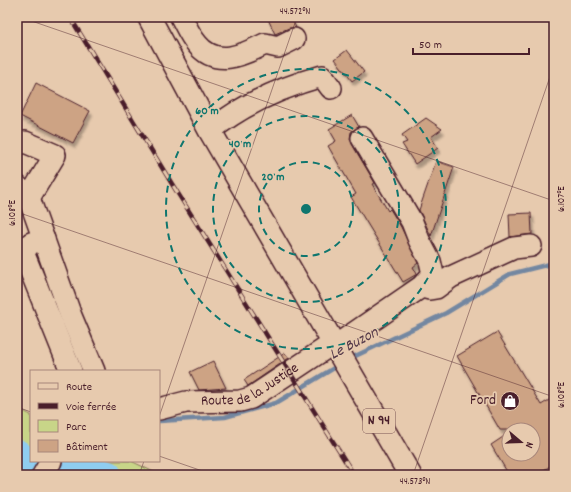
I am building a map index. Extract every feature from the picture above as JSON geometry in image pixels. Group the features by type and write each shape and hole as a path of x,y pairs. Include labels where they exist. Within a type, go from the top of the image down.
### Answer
{"main road":[{"name":"N 94","path":"150,17 210,130 410,475"}],"street":[{"path":"180,17 197,44 210,55 226,59 244,55 265,44 278,47 294,40"},
{"path":"210,130 244,107 305,81 322,76 331,88"},
{"path":"362,138 412,222 430,261 427,281 430,289 436,288 451,277 514,248 531,246"},
{"path":"17,144 26,142 55,155 23,192 44,239 71,316 94,370"},
{"path":"44,239 31,243 23,252 71,370"},
{"name":"Route de la Justice","path":"160,409 186,402 240,402 340,356 344,340 427,281"},
{"path":"43,475 50,462"}],"green space":[{"path":"17,408 30,414 30,462 133,462 160,475 17,475"}],"building":[{"path":"267,17 291,17 296,28 289,28 275,34"},
{"path":"347,50 364,72 352,81 335,59"},
{"path":"36,83 90,111 73,143 20,116"},
{"path":"352,115 359,127 351,132 350,139 352,144 375,183 372,184 388,211 390,209 401,227 418,263 413,267 417,274 403,282 351,197 356,194 328,146 336,141 329,129"},
{"path":"426,118 442,129 431,137 438,148 415,164 402,144 407,142 402,135"},
{"path":"436,161 454,167 431,236 419,210"},
{"path":"531,213 532,234 510,237 509,214"},
{"name":"Ford","path":"497,332 541,405 554,397 554,464 535,475 509,475 501,462 541,462 541,422 501,422 500,430 457,356"},
{"path":"285,353 289,358 248,386 244,380"},
{"path":"213,361 226,388 199,390 190,372"},
{"name":"Ford","path":"501,438 501,462 491,445"}],"waterway":[{"name":"Le Buzon","path":"349,359 446,313 510,274 554,263"},
{"name":"Le Buzon","path":"160,421 225,417 276,403 339,365"},
{"path":"17,453 24,459 30,460"},
{"path":"63,462 108,475"}],"railway":[{"path":"70,17 172,184 354,475"}],"place":[{"name":"Ford","path":"510,401"}]}
